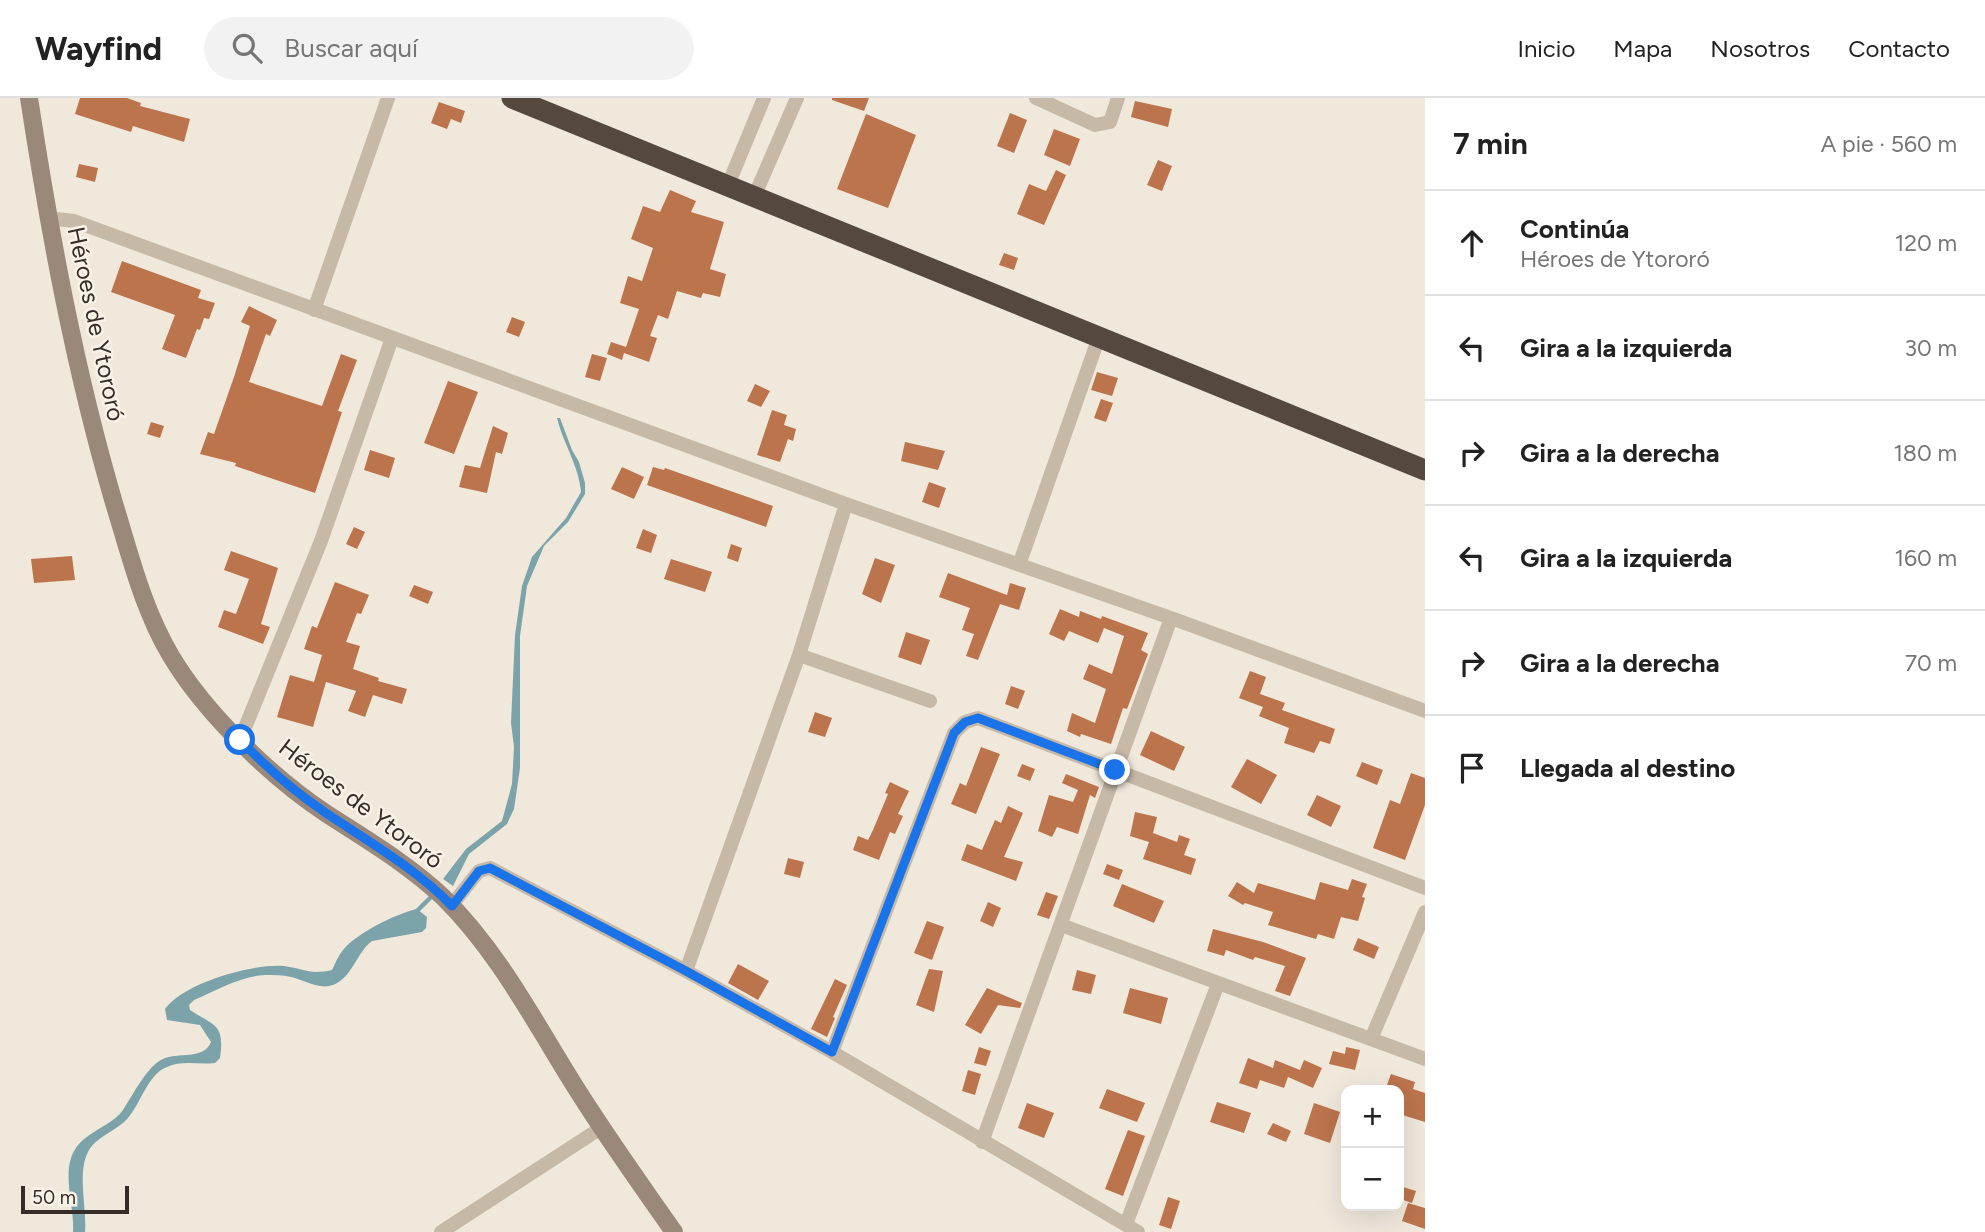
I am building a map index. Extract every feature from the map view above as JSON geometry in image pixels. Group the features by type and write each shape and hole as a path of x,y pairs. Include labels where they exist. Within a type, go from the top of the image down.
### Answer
{"highway":[{"path":"512,98 1425,470"}],"main road":[{"name":"Héroes de Ytororó","path":"29,98 47,218 69,328 99,450 138,583 172,659 197,696 286,782 326,813 384,850 446,900 499,964 601,1128 674,1232"}],"street":[{"path":"314,310 388,98"},
{"path":"728,186 764,98"},
{"path":"754,197 797,98"},
{"path":"1036,98 1095,125 1110,122 1118,98"},
{"path":"47,218 74,221 846,504 1425,711"},
{"path":"1019,565 1099,337"},
{"path":"240,740 321,541 392,338"},
{"path":"686,971 799,655 846,504"},
{"path":"982,1142 1171,618"},
{"path":"799,655 930,701"},
{"path":"832,1052 954,733 965,722 978,718 1425,888"},
{"path":"446,900 479,871 490,868 686,971 832,1052 1132,1228 1218,984"},
{"path":"1371,1039 1425,912"},
{"path":"1061,925 1425,1059"},
{"path":"441,1232 601,1128"}],"water":[{"path":"557,418 560,418 579,462 585,494 568,522 544,546 527,586 520,636 520,768 514,809 507,824 469,854 453,886 443,879 466,849 502,821 512,784 514,747 511,723 515,635 522,586 532,557 566,518 581,492 580,482"},
{"path":"417,909 427,917 426,928 422,932 372,941 345,977 333,985 322,986 288,976 265,975 238,981 194,1000 189,1005 190,1010 211,1023 219,1032 220,1058 215,1063 178,1064 160,1071 128,1118 92,1146 83,1170 85,1232 73,1232 69,1171 76,1148 84,1139 120,1114 146,1074 157,1063 169,1057 203,1051 211,1042 200,1025 167,1020 165,1009 174,1000 203,983 238,971 271,966 312,972 332,970 343,950 357,937 388,920"}],"building":[{"path":"80,98 127,98 141,103 140,106 190,119 184,142 133,126 131,132 75,114"},
{"path":"832,98 869,98 864,111"},
{"path":"1135,101 1172,109 1168,127 1131,117"},
{"path":"439,102 465,111 461,123 451,119 447,129 431,123"},
{"path":"1010,113 1027,120 1014,153 997,146"},
{"path":"866,114 916,135 888,208 837,189"},
{"path":"1054,129 1080,139 1070,166 1044,155"},
{"path":"1158,160 1172,166 1162,191 1147,185"},
{"path":"79,164 98,168 95,182 76,177"},
{"path":"1056,170 1066,175 1044,225 1017,214 1029,184 1046,191"},
{"path":"670,190 696,201 691,212 724,222 710,269 726,274 720,297 703,293 701,298 677,291 668,319 658,315 650,336 657,338 649,362 624,353 622,360 607,354 611,342 626,347 639,309 620,303 628,276 642,281 653,248 631,239 643,206 660,212"},
{"path":"1004,253 1018,258 1014,270 999,265"},
{"path":"122,261 201,290 198,298 215,303 209,319 204,318 200,330 197,329 186,358 162,349 175,315 111,292"},
{"path":"249,306 277,320 270,336 266,334 249,382 322,406 341,354 357,360 338,411 342,412 315,493 235,466 236,463 200,454 208,432 214,434 234,377 250,326 241,322"},
{"path":"512,317 525,322 519,337 506,332"},
{"path":"592,354 607,358 600,381 585,377"},
{"path":"1097,372 1118,378 1112,396 1091,390"},
{"path":"448,381 478,392 454,454 424,443"},
{"path":"755,384 770,391 761,407 747,401"},
{"path":"1101,399 1113,403 1106,422 1094,418"},
{"path":"772,410 787,415 784,425 796,429 793,441 788,439 780,462 757,455"},
{"path":"151,422 164,426 160,438 147,434"},
{"path":"493,426 508,433 502,454 496,452 487,493 459,487 465,465 480,468"},
{"path":"905,442 945,451 938,470 901,461"},
{"path":"370,450 395,458 389,478 364,470"},
{"path":"622,467 644,477 634,499 611,489"},
{"path":"653,467 665,468 773,506 766,527 647,485"},
{"path":"929,482 946,488 939,508 922,502"},
{"path":"354,527 365,532 357,549 346,544"},
{"path":"643,529 657,535 651,553 636,548"},
{"path":"731,544 742,548 738,562 727,558"},
{"path":"231,551 278,568 261,624 270,627 263,644 218,627 224,610 236,614 249,579 224,570"},
{"path":"72,556 75,580 34,583 31,559"},
{"path":"875,558 895,565 881,603 862,594"},
{"path":"671,559 712,572 705,592 664,579"},
{"path":"948,573 1007,595 1010,583 1026,588 1019,610 1000,604 978,660 966,656 974,634 962,630 970,608 939,597"},
{"path":"335,582 369,595 361,614 357,613 346,642 360,646 353,669 379,678 378,681 407,689 402,704 373,695 365,717 348,711 356,691 326,682 313,727 277,717 290,675 314,682 322,655 304,649 312,626 317,628"},
{"path":"414,585 433,592 428,604 409,596"},
{"path":"1060,609 1079,617 1080,611 1101,619 1102,616 1148,633 1141,650 1148,654 1127,709 1123,708 1111,744 1067,731 1072,713 1095,723 1106,689 1083,679 1089,664 1112,674 1124,636 1104,628 1098,643 1069,631 1064,641 1049,634"},
{"path":"906,632 930,640 921,665 898,657"},
{"path":"1250,671 1266,677 1260,694 1285,703 1282,710 1335,729 1330,744 1320,741 1314,753 1284,743 1289,728 1259,716 1263,707 1239,698"},
{"path":"1011,686 1025,691 1018,709 1005,704"},
{"path":"815,712 832,718 825,737 808,732"},
{"path":"1151,731 1185,747 1174,771 1140,755"},
{"path":"981,747 1000,754 976,814 951,804 960,783 966,786"},
{"path":"1247,759 1277,775 1261,804 1231,787"},
{"path":"1362,762 1383,770 1377,785 1356,776"},
{"path":"1022,764 1035,769 1030,781 1017,776"},
{"path":"1411,773 1425,778 1425,805 1405,860 1373,848 1390,800 1400,804"},
{"path":"1066,774 1099,787 1095,798 1090,795 1078,834 1057,827 1052,837 1038,831 1049,795 1073,802 1078,790 1062,783"},
{"path":"890,782 909,791 898,814 903,816 895,834 890,832 879,860 853,850 858,836 868,840 888,794 885,793"},
{"path":"1317,795 1341,806 1331,827 1307,815"},
{"path":"1008,806 1023,813 1004,857 1023,862 1016,881 961,860 967,844 982,850 995,820 1001,823"},
{"path":"1135,812 1157,817 1153,833 1177,842 1179,835 1190,839 1184,855 1196,859 1191,875 1143,859 1149,842 1130,836"},
{"path":"788,858 804,862 800,878 784,874"},
{"path":"1107,864 1123,870 1119,880 1103,874"},
{"path":"1352,879 1367,884 1362,897 1365,898 1358,921 1341,917 1334,939 1318,934 1316,939 1268,925 1273,912 1245,903 1243,905 1228,896 1237,882 1254,893 1258,883 1315,900 1320,882 1348,890"},
{"path":"1122,884 1164,901 1154,923 1113,906"},
{"path":"1046,892 1058,896 1049,919 1037,915"},
{"path":"988,902 1001,908 993,927 980,921"},
{"path":"927,921 944,927 932,960 914,953"},
{"path":"1213,929 1263,942 1306,958 1290,996 1275,991 1285,966 1255,957 1253,960 1226,950 1224,956 1207,951"},
{"path":"1358,938 1379,947 1374,959 1353,950"},
{"path":"738,964 769,981 758,1000 728,983"},
{"path":"929,969 943,971 934,1012 916,1005"},
{"path":"1077,970 1096,975 1091,994 1072,990"},
{"path":"835,979 847,985 827,1037 811,1029"},
{"path":"987,988 1022,1003 1020,1008 998,1005 981,1034 965,1025"},
{"path":"1130,988 1168,998 1161,1024 1123,1013"},
{"path":"979,1047 991,1051 986,1066 974,1063"},
{"path":"1346,1047 1360,1050 1355,1070 1329,1064 1333,1051 1345,1054"},
{"path":"1248,1058 1273,1068 1275,1060 1300,1070 1304,1060 1322,1068 1313,1088 1288,1077 1284,1088 1260,1080 1257,1089 1239,1083"},
{"path":"968,1070 981,1074 975,1095 962,1091"},
{"path":"1391,1074 1415,1082 1413,1089 1425,1093 1425,1122 1404,1116 1404,1085 1387,1085"},
{"path":"1107,1089 1145,1103 1137,1122 1099,1108"},
{"path":"1217,1102 1251,1113 1244,1133 1210,1122"},
{"path":"1027,1103 1054,1113 1044,1138 1018,1128"},
{"path":"1314,1103 1340,1112 1330,1143 1304,1134"},
{"path":"1273,1123 1291,1131 1286,1142 1267,1134"},
{"path":"1128,1130 1145,1136 1123,1196 1105,1189"},
{"path":"1404,1187 1416,1191 1412,1203 1404,1200"},
{"path":"1168,1197 1180,1201 1171,1229 1159,1225"},
{"path":"1408,1203 1425,1208 1425,1229 1402,1221"}],"waterway":[{"path":"415,913 433,895"}],"route":[{"path":"240,740 286,782 326,813 384,850 452,906 479,871 490,868 686,971 832,1052 954,733 965,722 978,718 1115,770"}]}
